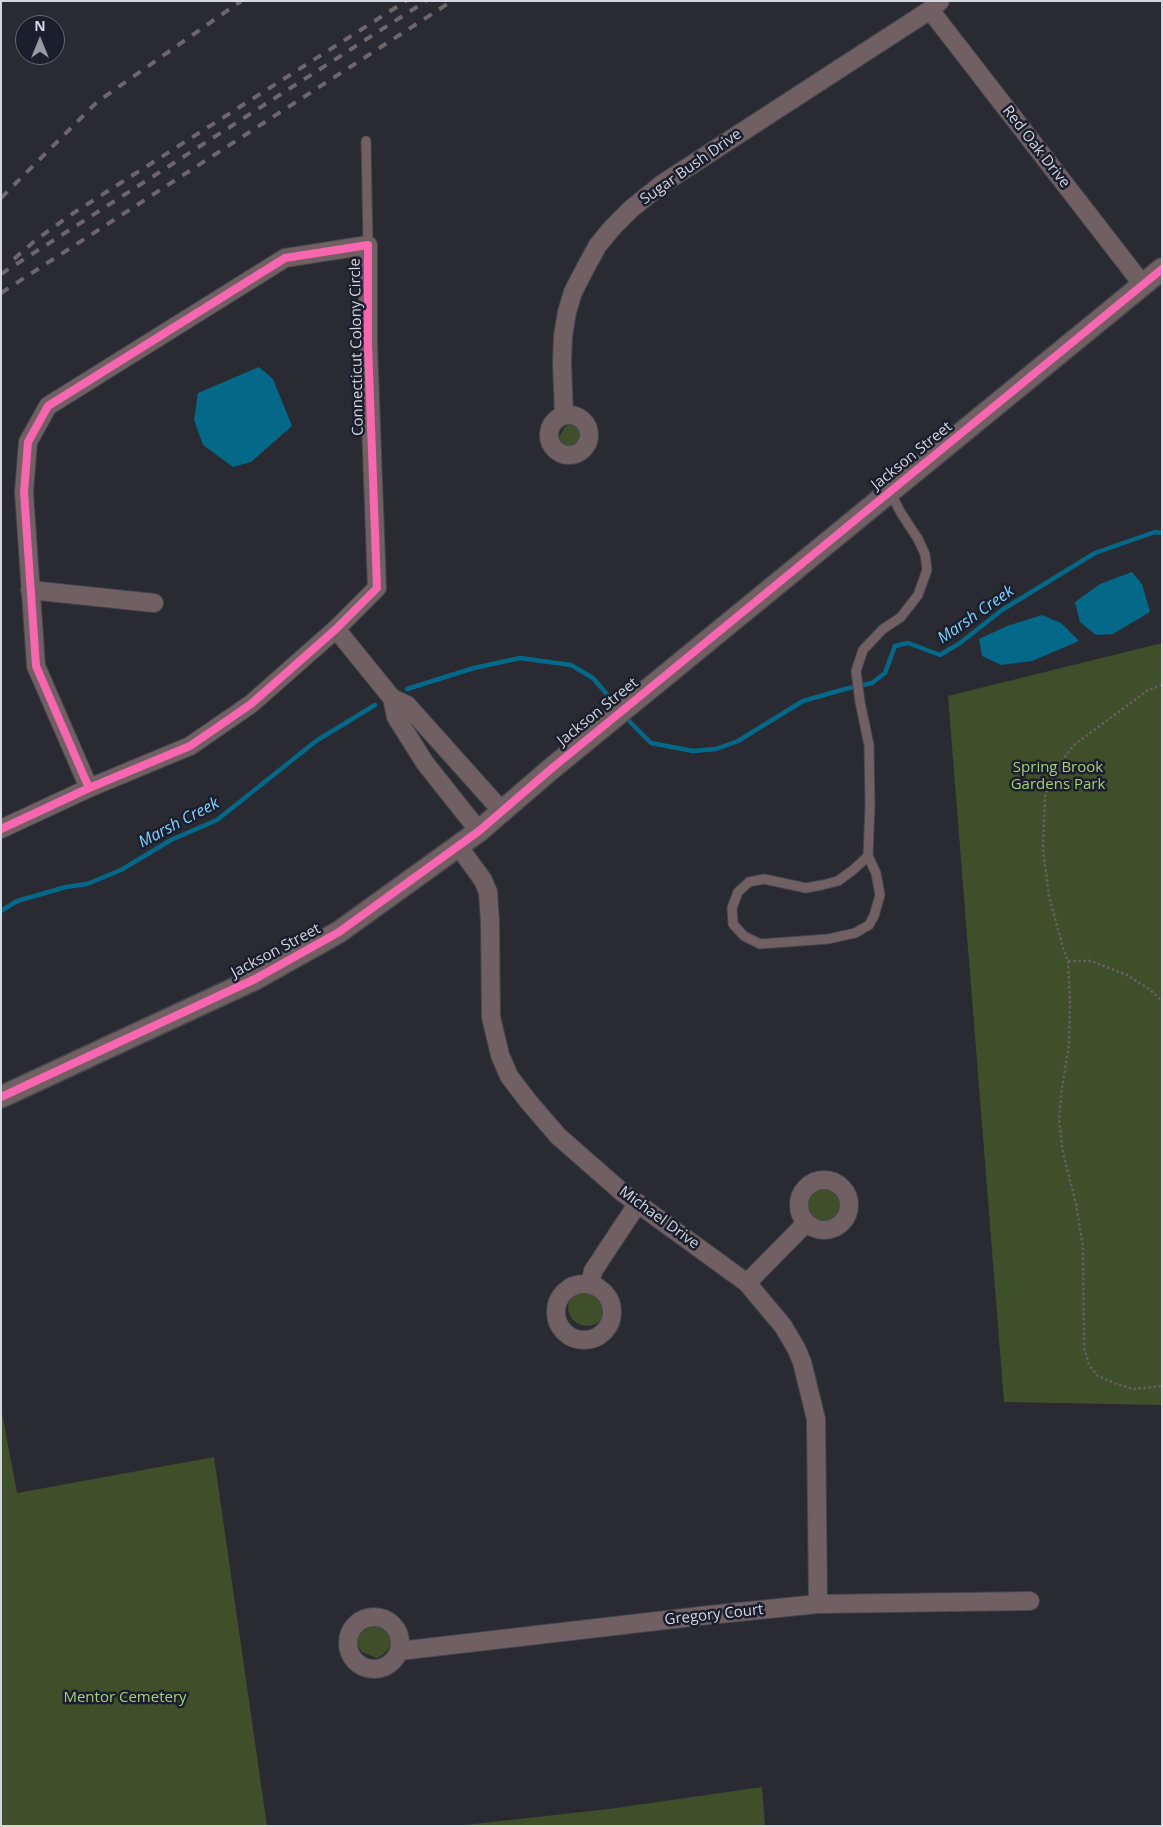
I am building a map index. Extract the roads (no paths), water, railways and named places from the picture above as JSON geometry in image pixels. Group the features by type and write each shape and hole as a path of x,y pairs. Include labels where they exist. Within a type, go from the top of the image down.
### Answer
{"street":[{"name":"Red Oak Drive","path":"935,5 1143,285"},
{"name":"Sugar Bush Drive","path":"564,415 562,363 563,336 567,312 573,292 587,265 598,245 613,228 662,184 935,5"},
{"name":"Connecticut Colony Circle","path":"1,829 89,788 190,746 251,704 336,629 377,588 368,344 368,245 285,258 48,406 28,442 24,492 36,666 89,788"},
{"name":"Jackson Street","path":"1,1097 270,971 339,932 479,831 501,810 1162,269"},
{"path":"30,590 154,603"},
{"path":"336,629 392,698 396,717 425,762 479,831"},
{"path":"392,698 407,704 501,810"},
{"name":"Michael Drive","path":"458,846 483,880 488,892 491,1017 500,1055 509,1076 558,1136 623,1193 747,1283 783,1326 796,1348 802,1362 816,1420 818,1604"},
{"path":"590,1285 593,1271 638,1204"},
{"path":"747,1283 806,1223"},
{"name":"Gregory Court","path":"399,1651 818,1604 1030,1601"}],"lane":[{"name":"Connecticut Colony Circle","path":"366,141 368,245"},
{"path":"868,856 854,870 838,881 822,886 806,888 764,879 749,882 738,892 732,908 733,924 744,936 760,944 828,939 855,933 869,925 874,916 880,895 876,873 868,856 870,806 869,745 856,671 863,650 883,629 901,617 918,594 927,570 925,554 918,539 890,492"}],"water":[{"path":"259,367 273,379 292,426 251,462 233,467 203,445 194,420 198,393"},
{"path":"1132,572 1142,584 1150,612 1113,634 1096,635 1080,622 1075,602 1100,584"},
{"path":"1042,615 1061,623 1079,641 1032,661 1001,665 982,656 979,639 1007,626"}],"waterway":[{"name":"Marsh Creek","path":"629,721 651,743 693,751 716,749 738,741 803,701 872,683 885,673 895,646 908,643 940,655 960,643 1002,610 1095,553 1155,532 1162,533"},
{"name":"Marsh Creek","path":"407,689 474,668 520,658 571,665 593,678 612,700"},
{"name":"Marsh Creek","path":"1,911 17,901 66,887 87,884 121,870 171,840 217,820 316,741 375,705"}],"railway":[{"path":"1,198 97,102 241,1"},
{"path":"14,259 37,239 75,212 406,1"},
{"path":"1,274 426,1"},
{"path":"1,293 452,1"}],"park label":[{"name":"Spring Brook Gardens Park","path":"1058,776"},
{"name":"Mentor Cemetery","path":"125,1698"}]}
